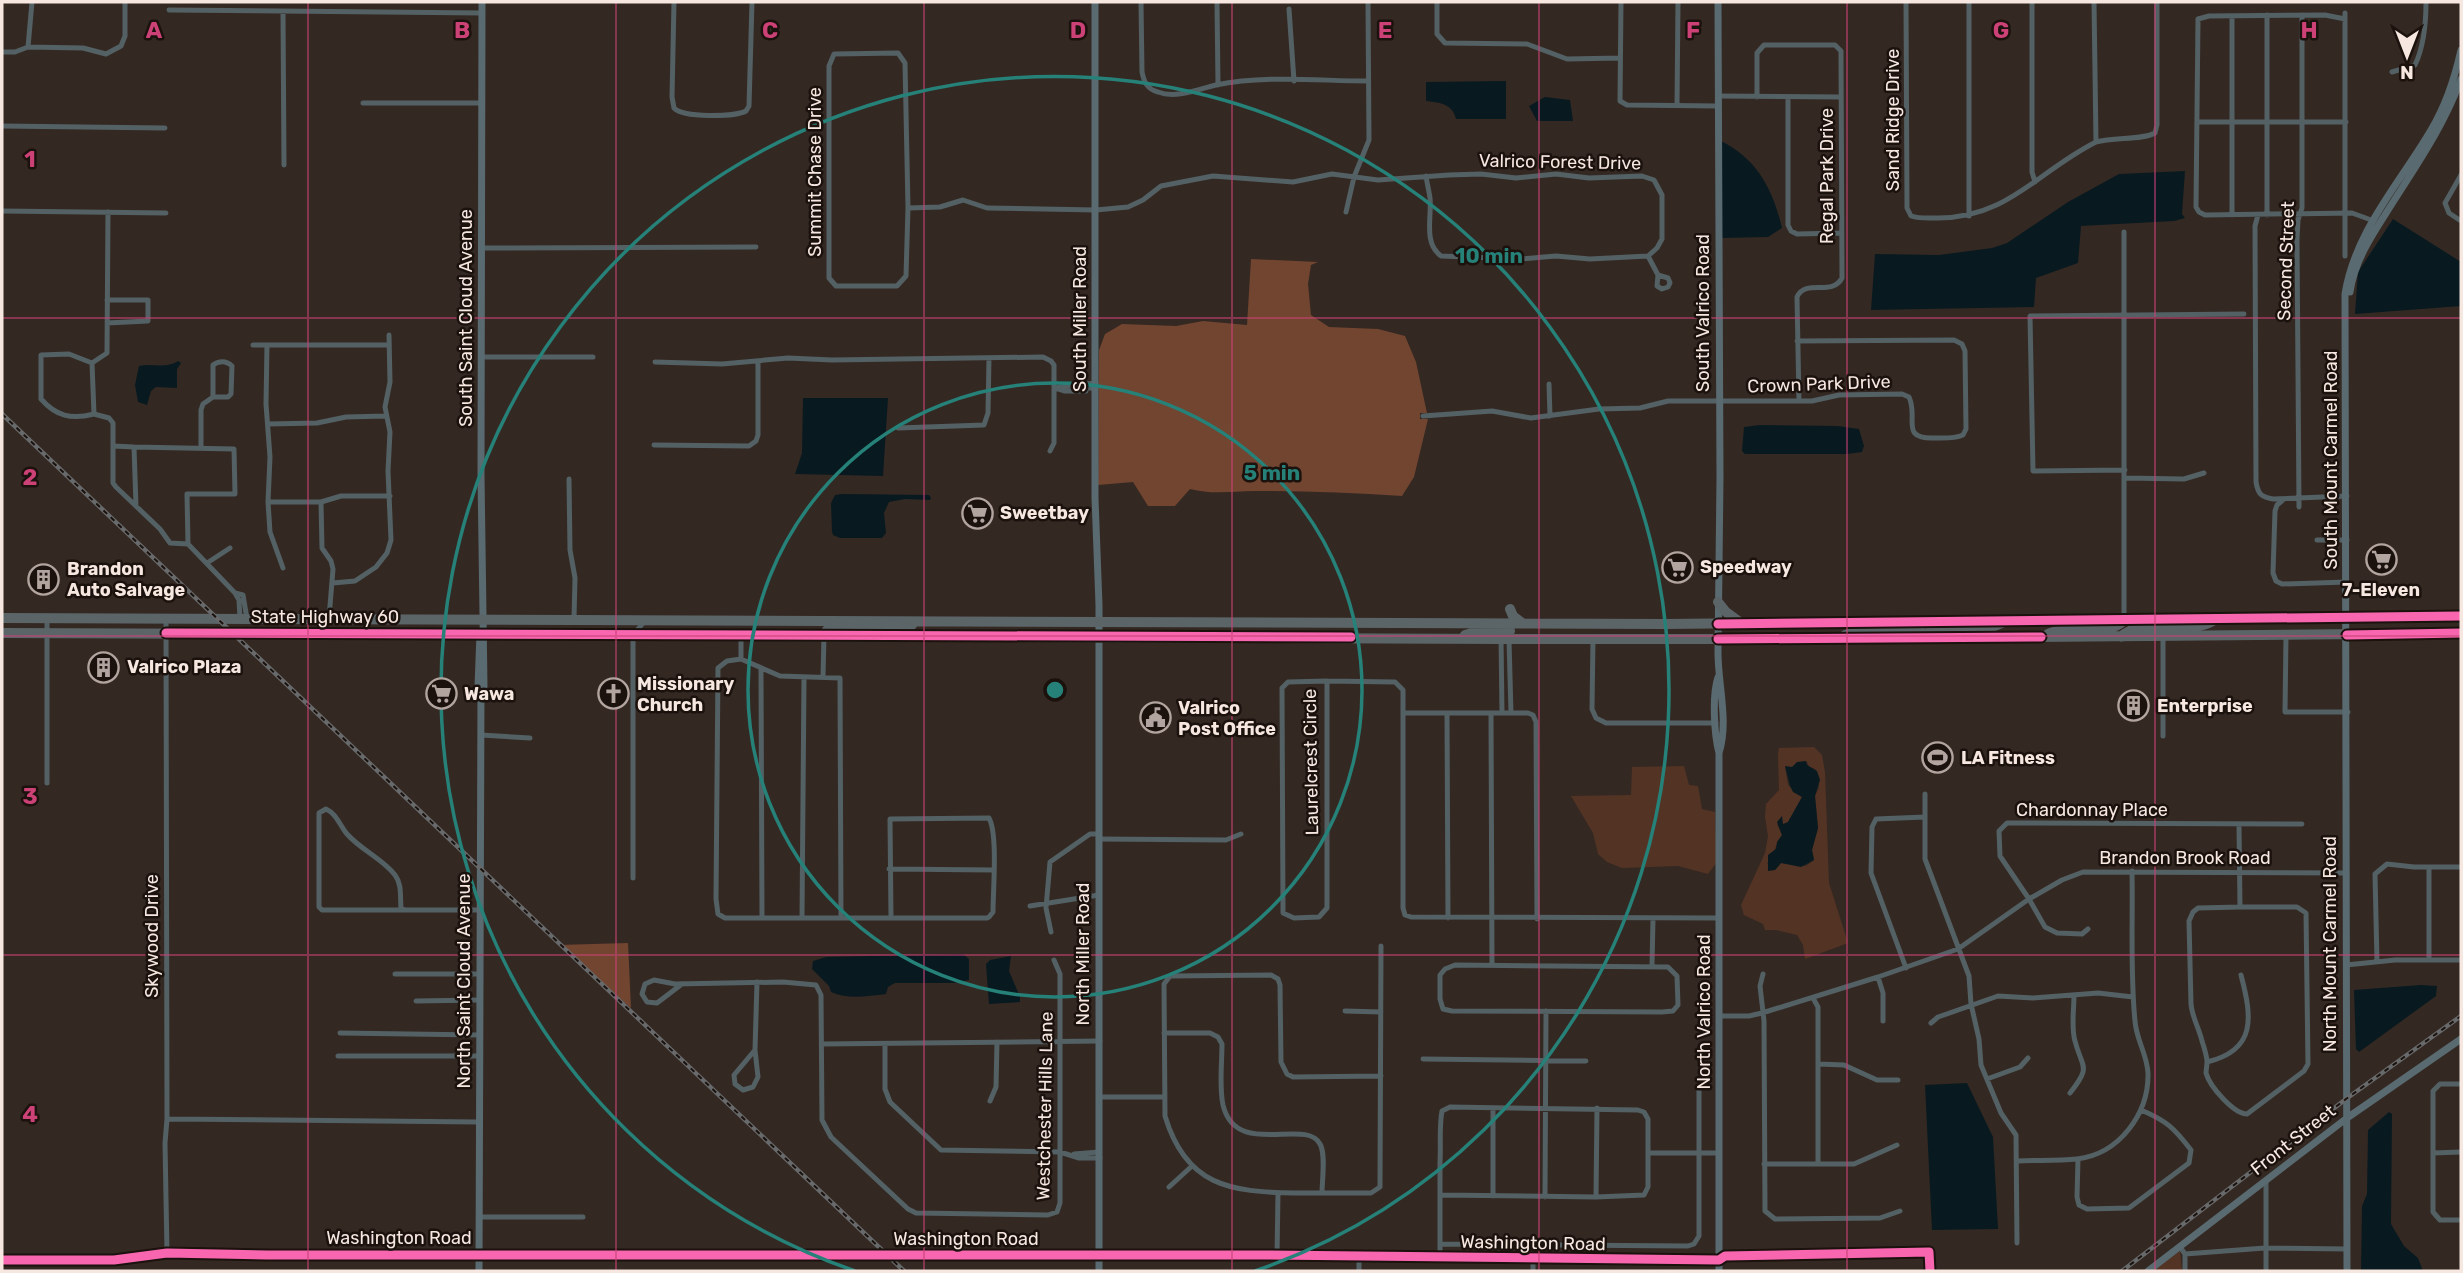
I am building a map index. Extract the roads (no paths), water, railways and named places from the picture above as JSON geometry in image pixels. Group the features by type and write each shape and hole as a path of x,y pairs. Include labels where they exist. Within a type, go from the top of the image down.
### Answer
{"highway":[{"path":"1718,602 1741,624"},
{"path":"1510,609 1513,616 1523,624"},
{"path":"724,635 1458,638 1475,632 1506,631 1523,624 2461,616"},
{"path":"2,618 1275,621 1506,631 1593,639 2461,633"},
{"path":"2121,636 2133,628 2202,627 2217,619"},
{"path":"724,635 812,628 819,626 822,620"},
{"path":"2041,637 2064,629 2111,628 2124,620"},
{"path":"824,635 832,627 901,627 926,621"},
{"path":"1274,637 1275,621"},
{"path":"1923,638 1930,631 1985,629 2009,621"},
{"path":"1835,639 1863,631 1911,631 1920,627 1923,622"},
{"name":"State Highway 60","path":"2,633 724,635"}],"street":[{"path":"28,47 32,2"},
{"path":"2,52 15,52 28,47 83,48 106,54 121,46 125,36 125,2"},
{"name":"South Saint Cloud Avenue","path":"482,2 482,634"},
{"path":"674,2 674,108 684,114 735,115 746,111 749,106 752,2"},
{"name":"South Miller Road","path":"1094,2 1095,498 1099,558 1098,636"},
{"path":"1141,2 1142,72 1145,82 1158,93 1186,93 1218,85 1256,81 1368,81"},
{"path":"1217,2 1218,85"},
{"path":"1346,212 1354,177 1369,140 1368,2"},
{"path":"1437,2 1437,34 1445,43 1527,44 1567,59 1620,58"},
{"path":"1621,2 1620,101 1627,105 1718,106"},
{"path":"1677,106 1678,2"},
{"name":"South Valrico Road","path":"1718,2 1718,624"},
{"name":"Sand Ridge Drive","path":"1906,2 1907,211 1917,218 1969,216 2000,205 2096,142 2114,138 2146,137 2156,131 2157,2"},
{"path":"1969,2 1969,216"},
{"path":"2032,2 2032,172 2035,182"},
{"path":"2094,2 2096,142"},
{"path":"2392,72 2415,65 2426,20 2427,2"},
{"path":"1289,9 1294,80"},
{"path":"169,10 482,13"},
{"path":"283,12 284,165"},
{"path":"2267,15 2267,215"},
{"name":"Second Street","path":"2299,507 2297,249 2302,122 2302,15"},
{"path":"2345,257 2345,213 2346,122 2345,16 2204,16 2198,19 2196,207 2199,212 2205,215 2345,213 2360,214 2376,223"},
{"path":"2232,16 2232,215"},
{"name":"Regal Park Drive","path":"1757,97 1757,53 1765,45 1835,44 1841,51 1842,278 1832,287 1807,287 1797,297 1799,401"},
{"name":"South Mount Carmel Road","path":"2347,617 2345,294 2352,262 2435,123 2450,88 2461,50"},
{"name":"Summit Chase Drive","path":"898,53 905,62 908,208 906,276 897,286 836,286 829,278 829,66 834,54 898,53"},
{"name":"South Mount Carmel Road","path":"2376,223 2442,126 2461,79"},
{"path":"1718,96 1841,97"},
{"path":"1788,97 1788,225 1791,231 1797,234 1842,233"},
{"path":"363,103 482,103"},
{"path":"2196,122 2346,122"},
{"path":"2,126 164,128"},
{"name":"Valrico Forest Drive","path":"908,208 940,207 962,201 987,208 1096,210 1128,207 1143,200 1161,186 1213,176 1293,182 1320,175 1378,180 1482,174 1516,178 1556,174 1589,178 1642,176 1654,180 1662,195 1661,239 1657,248 1648,256"},
{"path":"2461,175 2445,203 2449,213 2461,221"},
{"path":"1426,176 1430,198 1430,241 1441,256 1504,259 1648,256 1658,275"},
{"path":"2,211 166,213"},
{"path":"92,363 107,353 108,212"},
{"path":"2258,215 2255,226 2256,482 2260,495 2284,499 2347,496"},
{"path":"2124,232 2124,620"},
{"path":"481,248 756,247"},
{"path":"107,300 148,300 148,321 107,323"},
{"path":"2125,470 2033,471 2030,316 2244,314"},
{"path":"333,583 355,581 376,567 387,553 391,540 388,471 390,432 386,416 390,382 389,335"},
{"name":"Crown Park Drive","path":"1423,416 1492,411 1531,418 1599,409 1640,408 1668,401 1812,401 1839,395 1902,394 1909,397 1912,403 1912,431 1916,436 1922,439 1957,438 1963,435 1966,429 1965,351 1962,344 1954,340 1797,341"},
{"path":"253,345 389,345"},
{"path":"267,345 270,532 283,568"},
{"path":"92,363 69,354 41,355 41,399 60,415 94,414 108,418 113,423 114,483 160,529 170,543 188,544 235,593 243,595 243,619"},
{"path":"481,357 593,357"},
{"path":"655,362 722,365 788,358 1047,359 1054,365 1055,388 1054,443 1050,451"},
{"path":"898,428 984,425 988,413 989,358"},
{"path":"201,448 203,404 213,397 231,394 232,366 228,363 216,362 213,365 213,397"},
{"path":"654,445 749,446 756,442 758,362"},
{"path":"92,363 94,414"},
{"path":"1549,384 1550,416"},
{"path":"1055,388 1096,386"},
{"path":"1055,388 1064,391 1096,386"},
{"path":"268,424 317,423 346,417 386,416"},
{"path":"113,446 234,449 235,494 187,494 188,544"},
{"path":"134,447 136,506"},
{"path":"2125,478 2184,479 2204,473"},
{"path":"569,479 570,550 575,578 574,620"},
{"path":"268,502 321,502 341,496 390,496"},
{"path":"2284,499 2275,511 2273,573 2277,582 2347,582"},
{"path":"321,502 322,548 331,561 333,583 329,619"},
{"path":"2317,540 2347,540"},
{"path":"207,563 230,548"},
{"name":"North Mount Carmel Road","path":"2347,617 2347,1271"},
{"path":"47,618 47,783"},
{"name":"Skywood Drive","path":"166,618 167,1253"},
{"path":"633,878 633,635 646,620"},
{"name":"North Valrico Road","path":"1718,624 1718,676 1715,686 1719,753 1719,1271"},
{"path":"1502,713 1506,631"},
{"path":"1506,631 1511,713"},
{"name":"North Saint Cloud Avenue","path":"479,1271 481,691 484,686 482,634"},
{"path":"741,635 741,659"},
{"path":"823,677 824,635"},
{"path":"2286,635 2286,712 2348,712"},
{"name":"North Miller Road","path":"1098,636 1099,1271"},
{"path":"2163,636 2163,736"},
{"path":"1593,639 1592,709 1596,718 1606,723 1716,723"},
{"path":"841,918 840,678 780,676 741,659 727,661 718,668 717,912 722,917 762,918 802,918 841,918 891,918 989,917 993,912 992,825 989,818 890,819 891,918"},
{"path":"761,669 762,918"},
{"name":"North Valrico Road","path":"1718,676 1721,686 1722,743 1719,753"},
{"path":"802,918 804,678"},
{"path":"1327,681 1395,682 1402,690 1405,915 1537,919 1720,918"},
{"name":"Laurelcrest Circle","path":"1327,681 1327,908 1319,917 1294,918 1283,913 1282,688 1289,682 1327,681"},
{"path":"1403,713 1533,715 1536,722 1537,919"},
{"path":"1447,713 1448,918"},
{"path":"1491,713 1492,965"},
{"path":"481,735 530,738"},
{"path":"1925,794 1925,859 1969,976 1981,1065 2001,1113 2016,1135 2017,1243"},
{"path":"405,911 401,908 400,886 394,874 353,840 332,812 326,809 319,813 319,907 322,910 405,911 480,910"},
{"path":"1906,968 1871,873 1872,827 1877,819 1925,817"},
{"name":"Chardonnay Place","path":"2088,929 2082,934 2057,933 2045,927 2000,856 1999,831 2007,823 2302,824"},
{"path":"2239,825 2240,907"},
{"path":"1051,932 1047,904 1052,860 1090,834 1098,837 1226,840 1241,834"},
{"path":"2377,962 2375,874 2387,864 2461,867"},
{"path":"2429,867 2429,960"},
{"path":"889,869 993,870"},
{"path":"2018,1161 2078,1159 2099,1153 2117,1142 2132,1127 2141,1110 2147,1091 2148,1071 2135,1025 2132,871"},
{"name":"Brandon Brook Road","path":"1720,1016 1762,1013 1958,949 2029,899 2062,880 2083,872 2346,873"},
{"path":"1030,906 1099,895"},
{"path":"2297,906 2306,913 2308,1064 2304,1070 2247,1114 2234,1111 2211,1083 2206,1073 2207,1062 2202,1039 2192,1013 2189,921 2193,912 2198,908 2240,907 2297,906"},
{"path":"1652,965 1654,919"},
{"path":"1381,946 1381,1076 1380,1187 1371,1193 1278,1193 1230,1188 1192,1166 1171,1135 1165,1116 1164,984 1170,976 1271,975 1278,979 1280,985 1281,1062 1287,1074 1293,1077 1381,1076"},
{"name":"Westchester Hills Lane","path":"682,984 657,1003 648,1002 642,994 645,984 652,981 682,984 811,984 819,988 822,1120 825,1129 908,1209 916,1213 1054,1213 1060,1203 1060,974 1054,960"},
{"path":"2346,965 2461,960"},
{"path":"1455,965 1652,965 1668,967 1677,976 1678,1005 1673,1011 1452,1011 1443,1009 1440,999 1440,975 1455,965"},
{"path":"395,974 480,974"},
{"path":"1763,974 1760,986 1764,1021 1766,1211 1775,1219 1880,1218 1900,1211"},
{"path":"2207,1062 2222,1058 2241,1045 2247,1035 2248,1015 2241,975"},
{"path":"1878,977 1883,993 1883,1021"},
{"path":"755,1051 734,1075 735,1084 741,1089 750,1089 757,1081 757,982"},
{"path":"1931,1023 1938,1017 1998,996 2033,998 2098,993 2133,997"},
{"path":"2070,1093 2080,1081 2084,1062 2075,1041 2074,995"},
{"path":"1813,998 1818,1007 1818,1163"},
{"path":"416,1001 480,1000"},
{"path":"1545,1197 1546,1011"},
{"path":"1345,1012 1381,1012"},
{"path":"340,1033 480,1035"},
{"path":"1164,1033 1210,1033 1219,1037 1222,1044 1223,1103 1228,1119 1251,1134 1307,1135 1316,1138 1322,1149 1322,1193"},
{"name":"Front Street","path":"2148,1271 2182,1250 2347,1118 2461,1039"},
{"path":"822,1044 1100,1041"},
{"path":"990,1101 996,1087 997,1042"},
{"path":"884,1045 885,1089 890,1101 942,1150 1060,1152 1080,1157 1100,1155"},
{"path":"338,1056 480,1056"},
{"path":"1987,1079 2020,1067 2028,1058"},
{"path":"1423,1059 1586,1061"},
{"path":"1819,1064 1844,1065 1877,1080 1898,1080"},
{"path":"2461,1084 2440,1084 2432,1091 2433,1212 2440,1220 2461,1220"},
{"path":"1440,1244 1694,1244 1699,1236 1699,1085"},
{"path":"1100,1097 1163,1097"},
{"path":"1440,1195 1644,1195 1648,1187 1648,1119 1644,1112 1638,1110 1597,1108 1450,1107 1442,1111 1440,1195 1440,1258"},
{"path":"1493,1108 1493,1196"},
{"path":"1596,1197 1597,1108"},
{"path":"2078,1159 2077,1197 2079,1205 2087,1209 2129,1208 2189,1163 2190,1150 2174,1128 2141,1110"},
{"path":"167,1119 479,1122"},
{"path":"1764,1164 1854,1164 1897,1145"},
{"path":"2433,1153 2461,1152"},
{"path":"1648,1153 1719,1153"},
{"path":"1169,1187 1192,1166"},
{"path":"2266,1181 2266,1271"},
{"path":"1277,1256 1278,1193"},
{"path":"479,1217 583,1217"},
{"path":"2185,1271 2182,1250 2347,1249"},
{"name":"Washington Road","path":"2,1260 114,1260 167,1253 1359,1256 1719,1260 1725,1256 1929,1252 1930,1271"},
{"path":"1359,1256 1359,1271"},
{"path":"1533,1259 1533,1271"}],"water":[{"path":"1506,81 1506,119 1456,119 1448,107 1426,101 1426,82"},
{"path":"1545,97 1570,100 1573,121 1537,121 1529,106"},
{"path":"1721,141 1734,148 1754,166 1774,200 1782,228 1768,237 1721,238"},
{"path":"2185,171 2182,214 2185,218 2174,221 2081,226 2078,263 2036,278 2034,307 1871,310 1875,254 1939,255 1992,248 2007,243 2068,202 2119,174"},
{"path":"2393,219 2461,262 2461,306 2355,314 2358,272"},
{"path":"178,361 181,363 177,369 177,388 156,387 151,391 147,405 138,402 135,385 139,366 169,365"},
{"path":"803,398 888,398 883,476 795,474 802,453"},
{"path":"1838,426 1859,429 1864,446 1862,452 1847,454 1745,454 1742,451 1744,427"},
{"path":"835,495 929,495 931,498 889,502 884,513 886,533 882,538 840,538 832,532 831,503"},
{"path":"1806,761 1807,765 1817,771 1820,780 1815,796 1818,828 1812,850 1814,860 1801,867 1781,863 1775,870 1768,871 1768,855 1776,849 1782,835 1777,822 1782,816 1783,824 1788,822 1802,797 1793,792 1785,766 1792,767 1797,762"},
{"path":"963,954 969,959 969,980 954,983 895,983 888,987 886,994 851,997 831,992 829,986 812,969 813,961 826,957"},
{"path":"1011,956 1009,971 1020,1002 989,1004 986,964 990,960"},
{"path":"2437,986 2436,996 2359,1052 2356,1049 2354,990"},
{"path":"1967,1083 1993,1137 1998,1229 1932,1230 1925,1085"},
{"path":"2389,1112 2392,1114 2391,1224 2404,1246 2418,1258 2423,1271 2361,1271 2362,1206 2367,1194 2368,1130"}],"railway":[{"path":"2,414 904,1271"},
{"path":"2122,1271 2346,1099 2461,1016"}],"place":[{"name":"Sweetbay","path":"977,513"},
{"name":"7-Eleven","path":"2381,560"},
{"name":"Speedway","path":"1677,567"},
{"name":"Brandon Auto Salvage","path":"44,579"},
{"name":"Valrico Plaza","path":"104,667"},
{"name":"Wawa","path":"441,694"},
{"name":"Missionary Church","path":"614,694"},
{"name":"Enterprise","path":"2134,706"},
{"name":"Valrico Post Office","path":"1155,718"},
{"name":"LA Fitness","path":"1938,758"}]}
